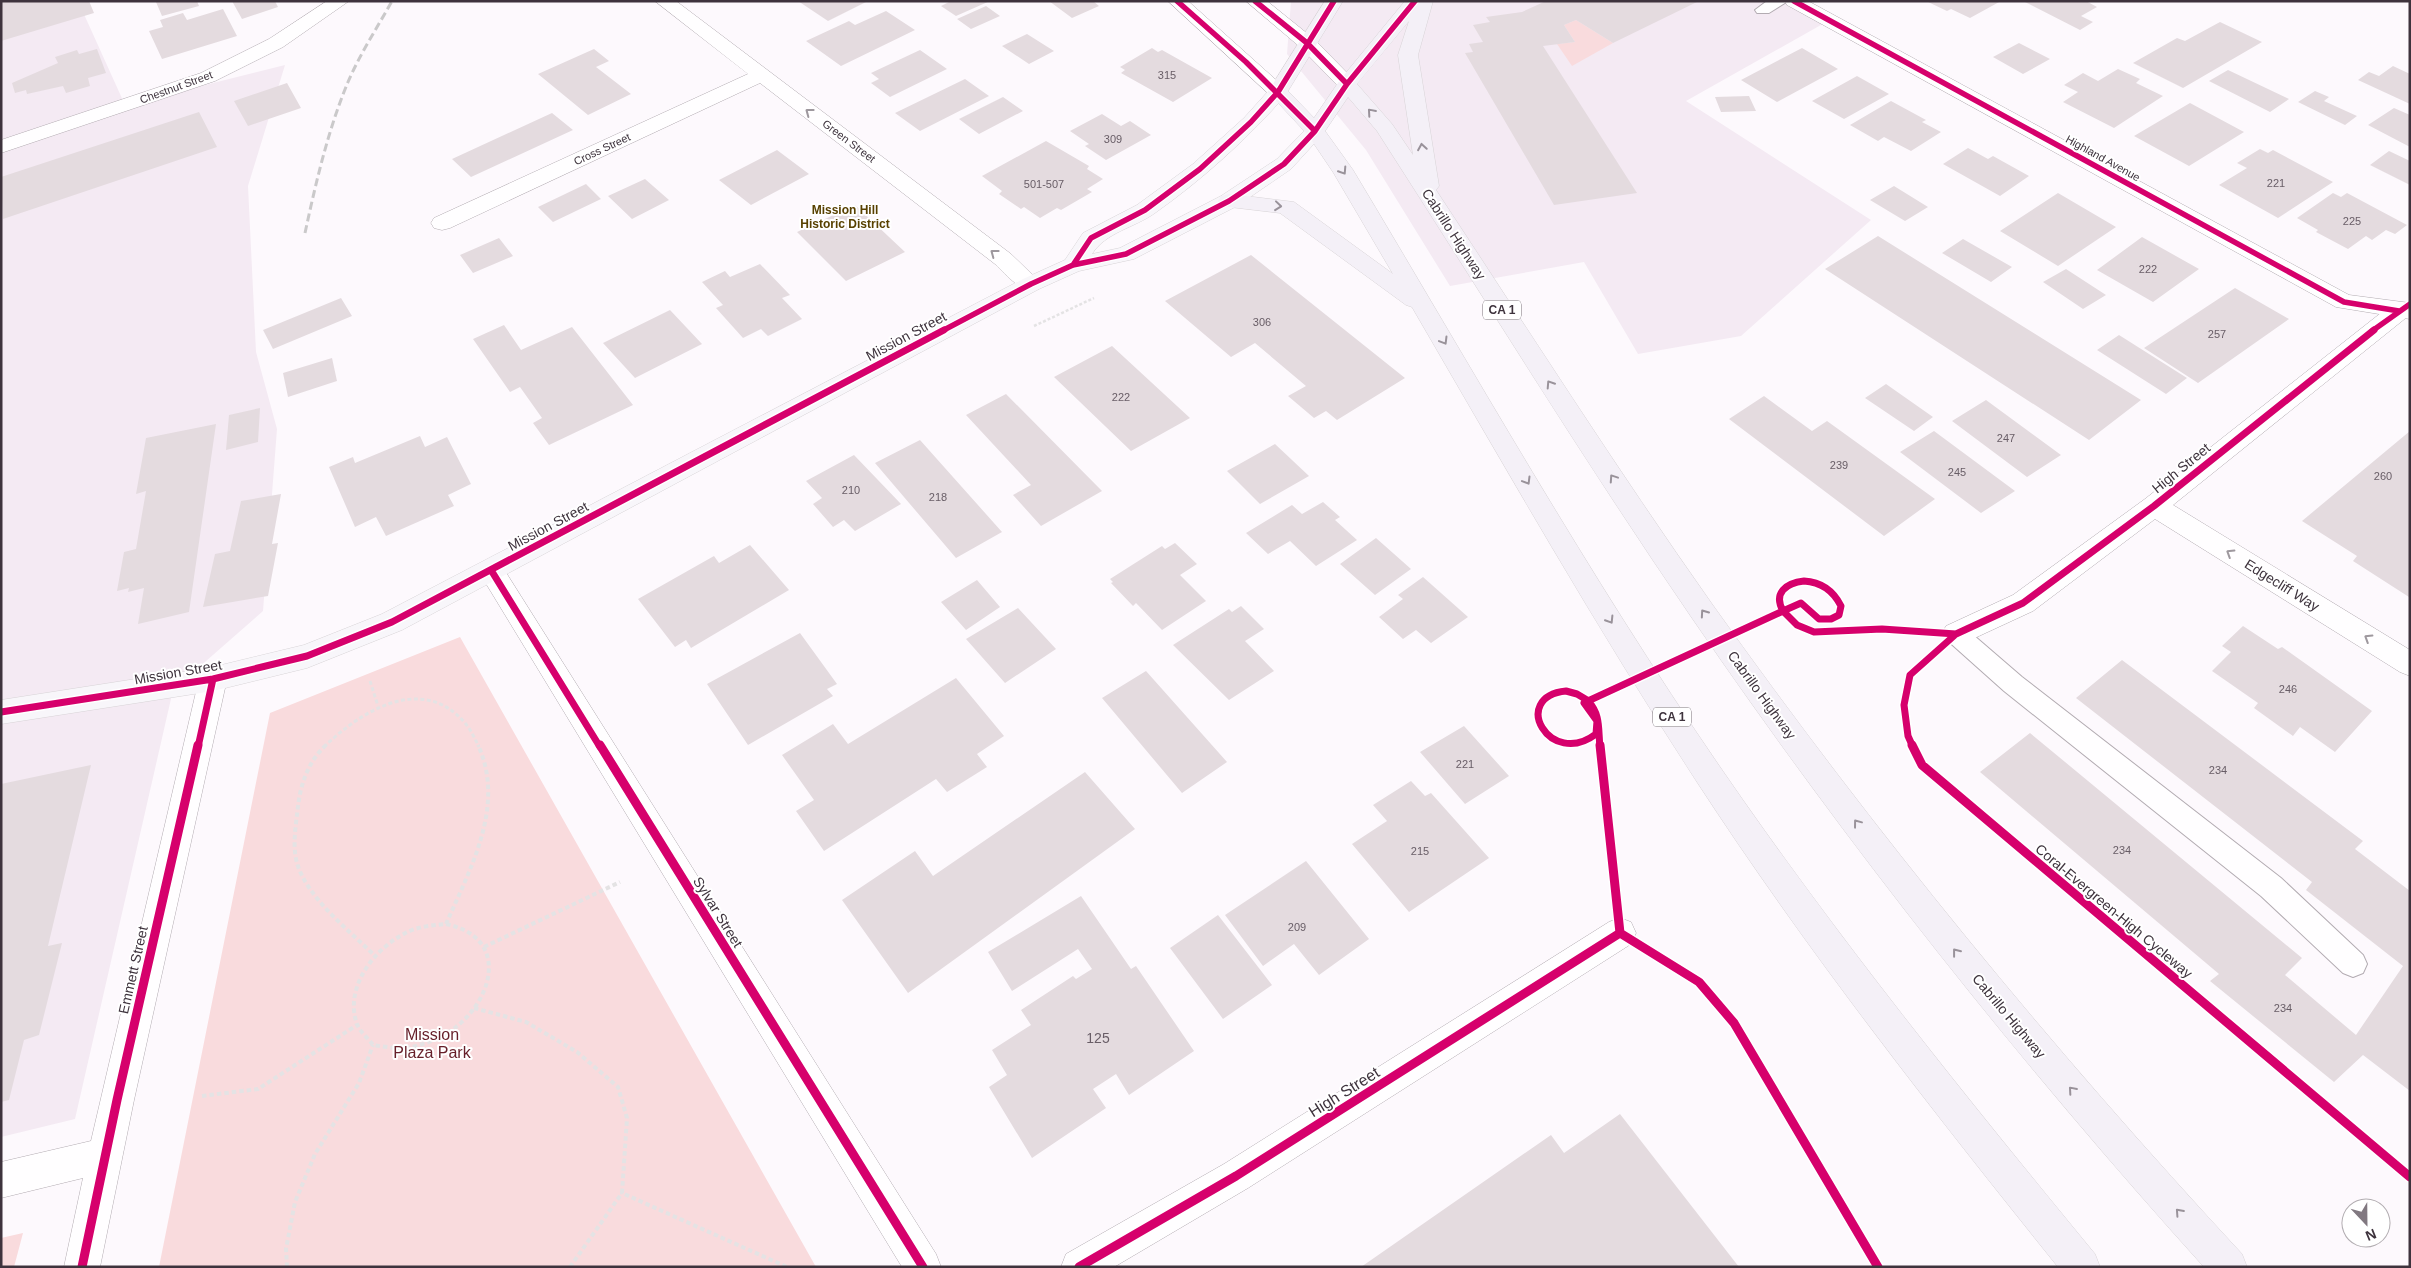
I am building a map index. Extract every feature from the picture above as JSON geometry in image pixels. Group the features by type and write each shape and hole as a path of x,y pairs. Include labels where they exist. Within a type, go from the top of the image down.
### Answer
{"highway":[{"path":"1278,92 1334,1"},
{"name":"Mission Street","path":"1315,131 1347,84 1415,1"},
{"name":"CA 1","path":"1424,1 1408,55 1429,195"},
{"name":"Cabrillo Highway","path":"1347,84 1385,128 1635,512 1702,610 1823,778 1913,897 2007,1014 2119,1144 2229,1267"},
{"name":"CA 1","path":"1278,92 1315,131 1343,170 1594,595 1710,776 1868,996 2082,1267"},
{"path":"1229,201 1286,207 1425,308"}],"main road":[{"path":"1073,265 1091,238 1145,210 1200,169 1251,122 1278,92"},
{"name":"Mission Street","path":"1,712 213,679 315,653 392,622 1031,284 1073,265 1126,254 1229,201 1284,164 1315,131"}],"street":[{"name":"Chestnut Street","path":"1,147 208,76 276,43 340,1"},
{"name":"Green Street","path":"664,1 1003,259 1031,284"},
{"path":"1177,1 1278,92"},
{"path":"1255,1 1307,44 1347,84"},
{"name":"Highland Avenue","path":"1794,1 2344,302 2406,309"},
{"name":"Cross Street","path":"442,223 762,76"},
{"name":"High Street","path":"1956,634 2023,603 2154,506 2406,309"},
{"name":"Edgecliff Way","path":"2154,506 2410,664"},
{"name":"Sylvar Street","path":"491,570 923,1267"},
{"name":"Emmett Street","path":"82,1267 126,1062 213,679"},
{"name":"High Street","path":"1079,1267 1236,1176 1620,933"},
{"path":"1,1180 107,1155"}],"lane":[{"path":"1763,10 1780,1"},
{"path":"1956,634 2013,684 2271,887 2353,964"}],"path":[{"path":"1620,933 1599,734 1601,724 1598,715 1586,698 1577,692 1566,691 1552,695 1542,702 1537,710 1538,718 1546,735 1552,740 1578,745 1588,742 1596,734 1597,721 1584,703 1801,603 1819,619 1825,620 1839,615 1841,606 1837,596 1822,584 1804,580 1794,582 1783,588 1779,595 1782,609 1795,624 1808,631 1842,632 1873,629 1956,634"},
{"path":"370,681 378,706"},
{"path":"375,956 322,902 300,871 294,839 300,790 312,760 343,727 378,706 418,697 449,706 472,728 482,755 489,791 481,838 446,924"},
{"path":"484,947 620,882"},
{"path":"446,924 476,935 484,947 489,965 485,987 474,1008 456,1026 434,1040 410,1048 373,1045 357,1025 353,1008 355,991 363,973 375,956 408,932 427,926 446,924"},
{"path":"474,1008 526,1022 577,1052 618,1087 627,1118 622,1193 570,1267"},
{"path":"202,1096 258,1089 357,1025"},
{"path":"287,1267 286,1249 294,1202 315,1154 359,1083 373,1045"},
{"path":"622,1193 787,1267"}],"shaded area":[{"path":"1,1 78,1 125,105 285,65 248,186 256,352 277,429 263,611 173,690 75,1119 1,1137"},
{"path":"1291,1 1793,1 1828,21 1686,101 1871,220 1741,336 1638,354 1584,262 1450,286 1366,150 1287,54"}],"green space":[{"path":"1576,20 1613,43 1572,66 1557,44 1575,42 1564,25"},
{"name":"Mission Plaza Park","path":"460,637 816,1267 159,1267 270,713"},
{"path":"23,1233 14,1267 1,1267 1,1238"}],"building":[{"path":"1,1 89,1 94,13 1,41"},
{"path":"197,1 199,6 162,16 156,2"},
{"path":"232,1 275,1 278,7 242,19"},
{"path":"798,1 868,1 828,21"},
{"path":"951,1 990,1 956,16 941,6"},
{"path":"1049,1 1093,1 1099,6 1072,18"},
{"path":"1546,1 1699,1 1613,43 1576,20 1564,25 1575,42 1543,46 1637,193 1554,205 1465,53 1473,52 1469,44 1483,42 1473,25 1490,22 1486,17 1522,12"},
{"path":"1926,1 2001,1 1970,18 1951,9 1947,11"},
{"path":"2023,1 2086,1 2097,7 2081,16 2093,22 2080,30"},
{"path":"986,6 1000,16 971,29 957,19"},
{"path":"223,9 237,36 162,59 149,31 163,27 160,20 183,13 187,20"},
{"path":"886,11 915,30 841,66 806,41 849,21 855,25"},
{"path":"2220,22 2262,42 2183,88 2133,63 2177,38 2185,41"},
{"path":"1027,34 1054,51 1029,64 1002,46"},
{"path":"2019,43 2050,59 2023,74 1993,57"},
{"path":"1152,48 1158,52 1162,50 1212,78 1173,102 1121,73 1125,70 1120,67"},
{"path":"1802,48 1838,69 1777,102 1741,80"},
{"path":"97,49 106,73 88,78 90,86 66,93 63,86 27,94 26,90 15,93 12,83 58,63 55,57 77,50 79,54"},
{"path":"594,49 609,61 596,67 631,94 588,115 538,74"},
{"path":"920,50 947,69 890,97 871,83 879,79 871,73"},
{"path":"2393,66 2410,74 2410,104 2358,80 2369,72 2379,76"},
{"path":"2118,69 2140,79 2136,83 2163,96 2114,128 2063,102 2078,92 2064,85 2083,73 2098,81"},
{"path":"2228,70 2289,99 2270,112 2209,81"},
{"path":"1857,76 1889,94 1844,119 1812,101"},
{"path":"965,79 989,96 920,131 895,113"},
{"path":"287,83 301,108 248,126 234,101"},
{"path":"2315,91 2329,97 2324,101 2357,116 2345,125 2298,102"},
{"path":"1749,96 1756,111 1721,112 1715,97"},
{"path":"1003,97 1023,111 979,134 959,119"},
{"path":"1891,101 1926,120 1922,122 1941,132 1911,151 1884,137 1878,141 1850,125"},
{"path":"2190,103 2244,132 2189,166 2134,136"},
{"path":"2394,108 2410,115 2410,147 2368,125"},
{"path":"199,112 217,147 3,219 1,177"},
{"path":"552,113 573,130 471,177 452,159"},
{"path":"1102,114 1121,126 1130,121 1151,135 1106,160 1085,146 1089,144 1070,131"},
{"path":"1046,141 1089,166 1087,169 1103,179 1087,189 1092,192 1061,210 1057,208 1040,218 1024,207 1021,209 999,194 1002,191 982,176"},
{"path":"1968,148 1988,159 1993,156 2029,176 2000,196 1943,164"},
{"path":"2260,149 2268,153 2273,150 2333,182 2278,218 2219,185 2247,168 2237,163"},
{"path":"777,150 809,174 751,205 719,180"},
{"path":"2389,151 2410,161 2410,185 2370,165"},
{"path":"645,179 669,200 632,219 608,196"},
{"path":"586,184 601,199 553,222 538,207"},
{"path":"1894,186 1928,207 1905,221 1870,200"},
{"path":"2058,193 2116,227 2058,266 2000,231"},
{"path":"2333,193 2341,197 2347,193 2407,225 2395,234 2386,230 2372,240 2366,236 2348,249 2316,232 2318,230 2297,218"},
{"path":"855,205 905,252 846,281 797,232"},
{"path":"1878,236 2141,400 2089,440 1825,269"},
{"path":"2142,237 2199,269 2153,302 2097,270"},
{"path":"499,238 513,256 473,273 460,255"},
{"path":"1963,239 2012,267 1991,282 1942,253"},
{"path":"1251,255 1405,378 1337,420 1326,411 1314,418 1288,396 1306,386 1255,343 1231,357 1165,301"},
{"path":"760,264 790,295 782,298 802,319 768,336 761,329 743,338 716,308 723,305 702,282 725,271 730,277"},
{"path":"2066,269 2106,295 2083,309 2043,282"},
{"path":"2235,288 2289,319 2198,383 2144,348"},
{"path":"341,298 352,316 273,349 263,330"},
{"path":"670,310 702,344 635,378 603,343"},
{"path":"504,325 521,350 572,327 633,405 549,445 533,423 542,418 520,387 510,392 473,339"},
{"path":"2119,335 2187,378 2166,394 2097,350"},
{"path":"1112,346 1190,418 1131,451 1054,377"},
{"path":"332,358 337,381 288,397 283,373"},
{"path":"1886,384 1933,417 1914,431 1865,398"},
{"path":"1006,394 1102,491 1041,526 1013,495 1031,485 966,415"},
{"path":"1764,396 1812,431 1827,421 1935,499 1884,536 1729,419"},
{"path":"1986,400 2061,455 2027,477 1952,421"},
{"path":"260,408 258,442 226,450 229,415"},
{"path":"216,424 189,612 138,624 144,588 128,592 129,588 117,591 124,552 136,549 146,491 136,494 146,438"},
{"path":"1934,431 2015,491 1981,513 1900,452"},
{"path":"2410,431 2409,597 2353,561 2357,556 2302,521"},
{"path":"420,436 425,447 447,437 471,484 448,495 454,506 386,536 376,517 355,527 329,467 353,457 355,463"},
{"path":"920,440 1002,532 956,558 875,463"},
{"path":"1275,444 1309,476 1260,504 1227,471"},
{"path":"854,455 901,504 855,531 844,520 833,527 813,504 822,498 806,481"},
{"path":"281,494 272,544 278,543 268,596 203,607 215,554 230,551 241,501"},
{"path":"1323,502 1340,517 1335,520 1357,540 1316,566 1290,541 1268,554 1246,533 1292,505 1302,514"},
{"path":"1376,538 1411,569 1375,595 1340,564"},
{"path":"1175,543 1197,564 1180,575 1206,601 1162,630 1136,603 1133,606 1111,583 1113,582 1110,579 1162,546 1165,549"},
{"path":"750,545 789,590 691,648 686,640 675,647 638,599 714,556 719,563"},
{"path":"1423,577 1468,617 1431,643 1416,630 1403,639 1379,617 1403,599 1398,595"},
{"path":"977,580 1000,607 966,630 941,602"},
{"path":"1241,606 1264,629 1245,641 1274,671 1229,700 1173,645 1229,609 1232,612"},
{"path":"1018,608 1056,649 1005,683 966,639"},
{"path":"2243,626 2278,649 2282,647 2372,711 2335,752 2300,727 2293,736 2254,708 2258,703 2212,671 2231,652 2222,646"},
{"path":"800,633 837,684 827,689 833,696 748,745 707,684"},
{"path":"2122,660 2363,841 2355,849 2410,891 2410,1091 2363,1055 2334,1082 2210,981 2219,974 1980,772 2030,733 2302,958 2285,975 2356,1035 2403,966 2306,890 2312,882 2076,698"},
{"path":"1146,671 1227,762 1182,793 1102,698"},
{"path":"956,678 1004,736 977,754 987,767 947,792 936,779 824,851 796,811 814,800 782,755 833,724 848,744"},
{"path":"1464,726 1509,776 1465,804 1420,752"},
{"path":"91,765 48,946 62,943 39,1035 24,1040 9,1100 1,1102 1,784"},
{"path":"1085,772 1135,829 908,993 842,900 915,851 933,876"},
{"path":"1411,781 1425,796 1431,793 1489,858 1409,912 1352,844 1387,821 1373,805"},
{"path":"1306,861 1369,939 1319,975 1294,944 1263,966 1225,915"},
{"path":"1081,896 1131,969 1136,966 1194,1051 1129,1095 1116,1074 1093,1089 1106,1108 1032,1158 989,1087 1007,1075 992,1050 1031,1025 1021,1010 1073,976 1076,979 1092,969 1078,949 1012,991 988,952"},
{"path":"1218,915 1272,985 1223,1019 1170,948"},
{"path":"1620,1114 1739,1267 1361,1267 1551,1135 1564,1153"}],"railway":[{"path":"305,233 323,156 341,100 358,61 392,1"}],"cycle path":[{"path":"1177,1 1246,62 1315,131"},
{"path":"1255,1 1307,43 1347,84"},
{"path":"1073,265 1091,238 1145,210 1200,169 1251,122 1278,92 1334,1"},
{"path":"1,712 213,679 307,656 392,622 1031,284 1073,265 1126,254 1229,201 1284,164 1315,131 1347,84 1415,1"},
{"path":"1794,1 2344,302 2399,311"},
{"name":"Coral-Evergreen-High Cycleway","path":"2410,304 2356,343 2154,506 2023,603 1956,634 1910,675 1904,705 1908,736 1922,765 2410,1177"},
{"path":"491,570 923,1267"},
{"path":"1620,933 1599,720 1595,709 1587,700 1577,694 1566,691 1555,692 1545,698 1538,708 1537,714 1544,731 1550,737 1565,744 1581,743 1589,740 1596,734 1597,721 1584,703 1801,603 1819,619 1831,619 1839,615 1841,606 1832,592 1826,587 1811,581 1796,582 1788,585 1781,591 1779,602 1781,608 1784,613 1787,617 1807,630 1830,633 1893,629 1956,634"},
{"path":"82,1267 117,1100 213,679"},
{"path":"1620,933 1699,982 1734,1023 1878,1267"},
{"path":"1079,1267 1236,1176 1620,933"}],"district":[{"name":"Mission Hill Historic District","path":"845,217"}]}
